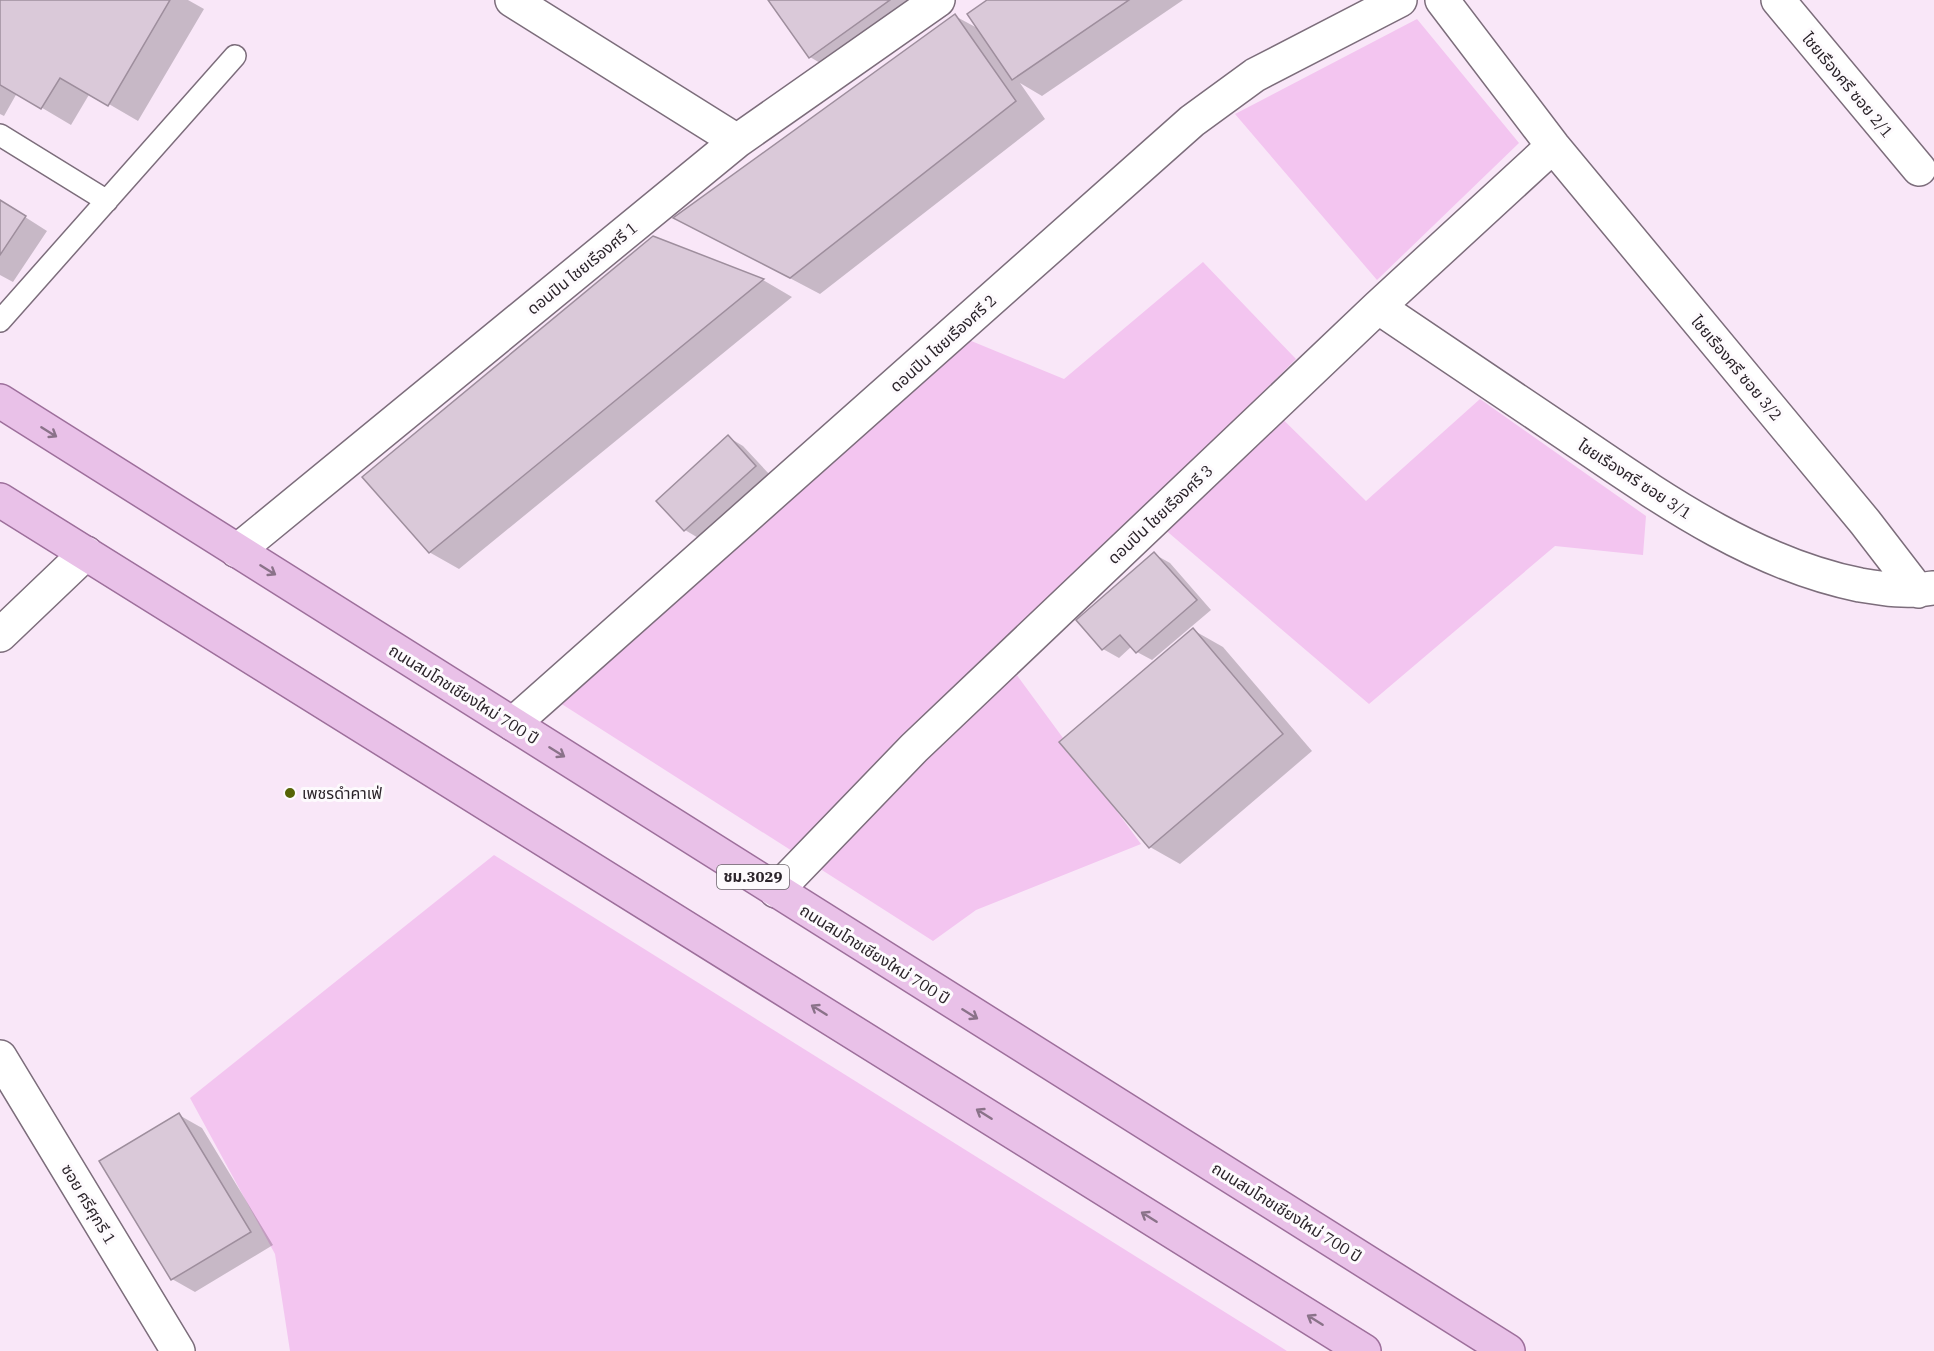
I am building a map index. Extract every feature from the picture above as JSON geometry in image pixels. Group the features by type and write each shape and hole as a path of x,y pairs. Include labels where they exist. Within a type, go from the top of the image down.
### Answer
{"main road":[{"name":"ถนนสมโภชเชียงใหม่ 700 ปี","path":"0,401 1508,1351"},
{"path":"0,500 1364,1351"}],"street":[{"path":"512,0 737,141"},
{"name":"ดอนปิน ไชยเรืองศรี 1","path":"237,551 737,141 938,0"},
{"name":"ดอนปิน ไชยเรืองศรี 2","path":"513,724 1192,121 1255,75 1400,0"},
{"name":"ไชยเรืองศรี ซอย 3/2","path":"1442,0 1553,146 1865,522 1926,590"},
{"name":"ไชยเรืองศรี ซอย 2/1","path":"1778,0 1919,170"},
{"name":"ดอนปิน ไชยเรืองศรี 3","path":"776,891 914,748 1378,307 1553,146"},
{"name":"ไชยเรืองศรี ซอย 3/1","path":"1378,307 1645,486 1748,547 1793,566 1840,581 1885,590 1926,590"},
{"path":"0,635 86,553"},
{"name":"ซอย ศรีศุกรี 1","path":"0,1057 178,1351"}],"lane":[{"path":"0,321 235,56"},
{"path":"0,135 106,201"}],"shaded area":[{"path":"1417,19 1519,143 1377,280 1235,114"},
{"path":"1203,262 1296,359 1259,396 1366,501 1480,399 1646,516 1643,555 1555,546 1369,704 1142,510 999,651 1141,844 976,910 933,941 557,701 964,338 1064,379"},
{"path":"494,855 1287,1351 290,1351 275,1254 190,1098"}],"building":[{"path":"0,0 170,0 108,106 60,78 41,109 0,85"},
{"path":"768,0 890,0 809,58"},
{"path":"987,0 1129,0 1012,80 967,14"},
{"path":"955,14 1016,101 790,278 673,218"},
{"path":"0,200 26,216 0,255"},
{"path":"653,236 764,279 429,553 362,477"},
{"path":"728,435 756,466 684,531 656,501"},
{"path":"1154,552 1197,600 1136,653 1120,635 1102,650 1076,620"},
{"path":"1193,628 1283,734 1149,848 1059,742"},
{"path":"179,1113 251,1232 171,1280 99,1161"}],"place":[{"name":"เพชรดำคาเฟ่","path":"290,793"}]}
